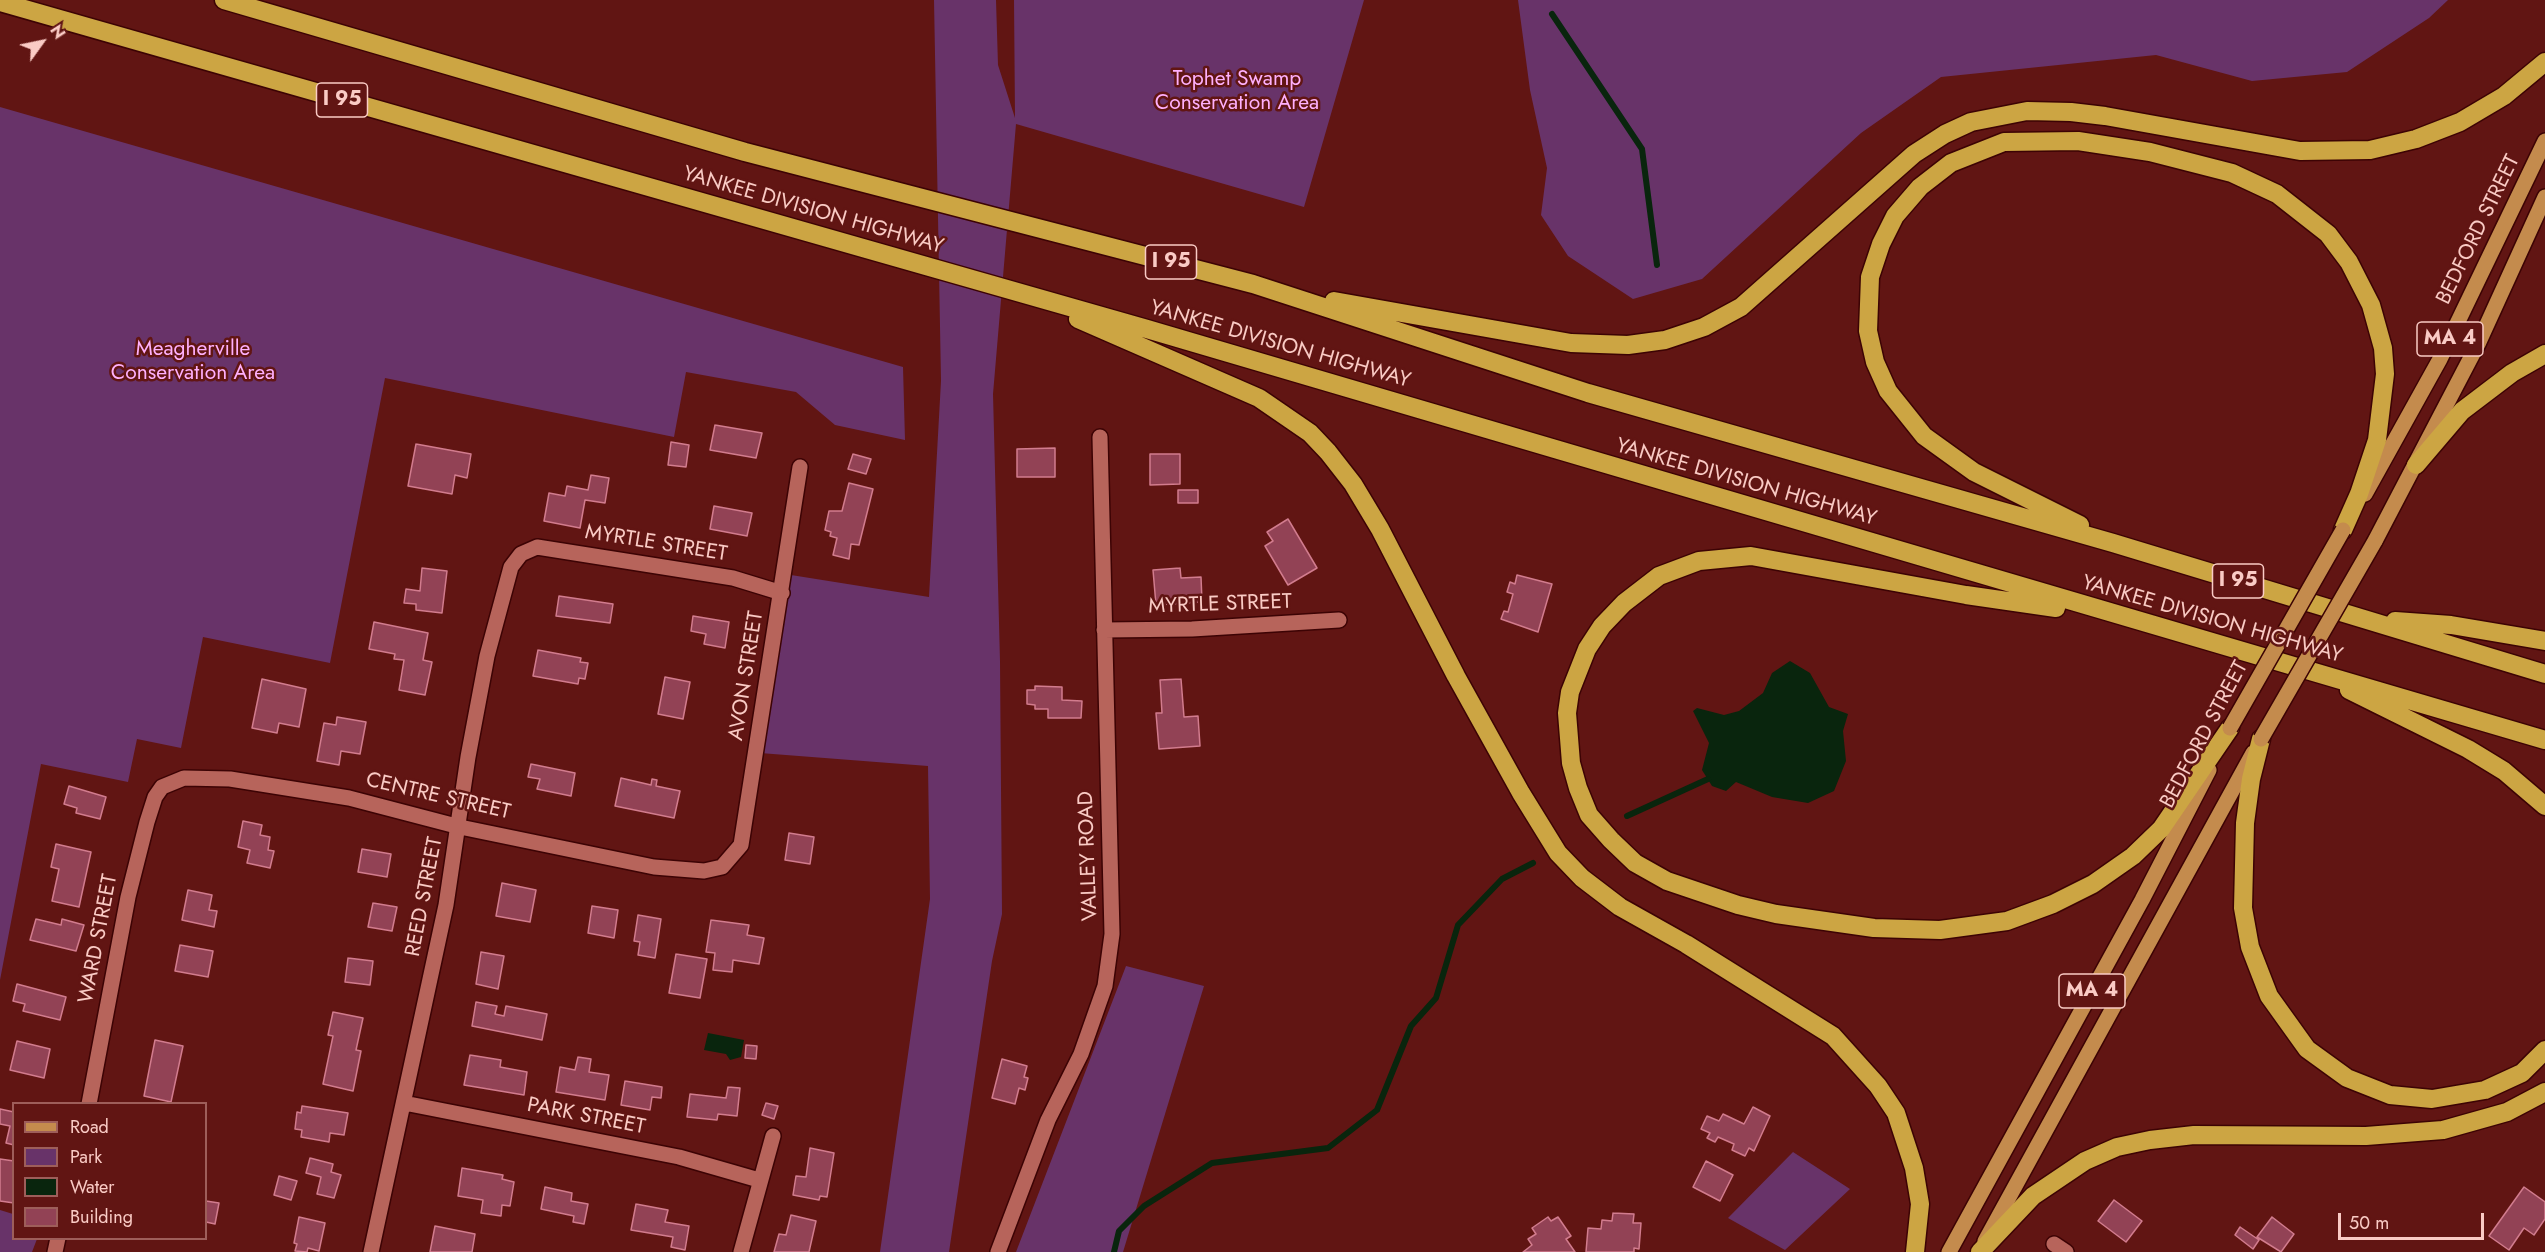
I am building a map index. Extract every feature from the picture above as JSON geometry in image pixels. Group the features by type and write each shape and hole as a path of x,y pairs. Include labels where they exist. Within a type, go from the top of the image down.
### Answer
{"highway":[{"name":"YANKEE DIVISION HIGHWAY","path":"224,0 745,152 1000,216 1280,293 1588,393 2113,543 2545,674"},
{"name":"YANKEE DIVISION HIGHWAY","path":"0,2 1013,291 2545,740"},
{"path":"1280,293 1570,343 1628,345 1665,340 1704,327 1741,307 1914,154 1945,134 1971,122 2018,111 2071,112 2117,118 2300,151 2370,150 2416,140 2460,122 2504,96 2545,62"},
{"path":"2113,543 2010,488 1974,472 1940,450 1899,408 1875,362 1868,331 1868,291 1875,260 1890,225 1908,200 1935,174 1951,163 1989,146 2025,140 2078,141 2150,152 2212,168 2240,176 2277,194 2328,234 2349,262 2371,305 2383,348 2385,374 2377,440 2363,483 2343,530"},
{"path":"1013,291 1259,398 1310,433 1328,452 1353,484 1380,529 1462,686 1521,793 1558,853 1582,878 1620,907 1686,944 1833,1036 1878,1086 1896,1113 1914,1168 1920,1204 1915,1252"},
{"path":"2415,465 2462,411 2512,373 2545,354"},
{"path":"2115,615 1966,595 1751,556 1699,561 1659,576 1624,603 1602,626 1587,649 1570,692 1567,713 1571,763 1578,788 1589,815 1611,840 1635,863 1668,881 1738,905 1797,918 1874,928 1940,930 2007,921 2053,904 2093,884 2133,856 2161,829 2230,728"},
{"path":"2363,618 2451,625 2545,641"},
{"path":"2321,674 2374,704 2468,749 2504,771 2545,806"},
{"path":"2261,739 2251,779 2245,823 2243,908 2250,947 2269,996 2307,1049 2347,1078 2390,1095 2432,1099 2486,1090 2522,1072 2545,1050"},
{"path":"1980,1252 2040,1191 2085,1161 2117,1147 2194,1135 2366,1136 2443,1130 2507,1112 2545,1092"}],"main road":[{"name":"BEDFORD STREET","path":"1949,1252 2142,900 2230,728 2440,359 2545,141"},
{"name":"MA 4","path":"1980,1252 2261,739 2375,541 2479,342 2545,197"}],"street":[{"name":"VALLEY ROAD","path":"998,1252 1048,1120 1081,1054 1105,986 1112,934 1100,437"},
{"name":"AVON STREET","path":"704,871 722,867 741,845 800,467"},
{"name":"MYRTLE STREET","path":"521,554 537,547 567,551 733,578 782,593"},
{"name":"REED STREET","path":"371,1252 446,905 460,826 468,757 487,656 504,586 511,567 521,554"},
{"name":"MYRTLE STREET","path":"1104,630 1339,620"},
{"name":"CENTRE STREET","path":"162,787 184,778 230,779 349,798 460,826 654,867 704,871"},
{"name":"WARD STREET","path":"89,1102 128,897 147,822 155,797 162,787"},
{"name":"PARK STREET","path":"404,1103 679,1156 759,1180"},
{"path":"741,1252 773,1136"}],"green space":[{"name":"Tophet Swamp Conservation Area","path":"934,0 996,0 998,65 1015,118 1014,0 1364,0 1304,207 1016,124 993,394 1000,661 1002,914 992,961 949,1252 880,1252 930,899 928,766 760,753 791,575 929,597 941,381"},
{"path":"1518,0 2448,0 2429,18 2347,72 2252,81 2156,55 1941,77 1861,133 1702,279 1633,299 1568,256 1541,215 1547,168 1530,90"},
{"name":"Meagherville Conservation Area","path":"0,107 903,367 905,440 835,425 796,392 686,372 674,437 385,378 330,663 203,637 181,748 137,739 128,782 41,764 0,980"},
{"path":"1126,966 1204,986 1123,1252 1016,1252"},
{"path":"1793,1152 1850,1189 1785,1250 1728,1218"},
{"path":"0,1210 12,1214 12,1240 37,1240 32,1252 0,1252"}],"water":[{"path":"1790,661 1810,673 1829,707 1848,714 1843,731 1846,761 1834,791 1808,803 1772,797 1736,782 1726,791 1712,786 1702,770 1709,743 1693,711 1697,708 1724,715 1739,711 1763,693 1772,673"},
{"path":"708,1033 744,1040 741,1057 730,1060 726,1054 704,1050"}],"building":[{"path":"715,425 762,433 756,458 710,450"},
{"path":"671,442 689,445 686,467 668,465"},
{"path":"416,444 471,454 467,478 455,475 452,494 408,486"},
{"path":"1055,448 1055,477 1017,477 1017,449"},
{"path":"853,454 871,459 866,474 848,469"},
{"path":"1150,454 1180,454 1180,484 1150,485"},
{"path":"591,475 609,478 605,503 585,500 580,528 544,521 549,493 565,496 567,486 588,490"},
{"path":"849,483 873,489 859,545 851,544 849,559 833,555 837,538 830,536 831,532 825,530 829,511 842,511"},
{"path":"1178,490 1198,490 1198,503 1178,503"},
{"path":"714,506 752,513 747,536 710,529"},
{"path":"1288,519 1317,568 1288,585 1265,546 1273,541 1267,532"},
{"path":"422,568 447,571 442,613 416,610 416,604 404,603 406,589 420,591"},
{"path":"1180,568 1181,578 1201,577 1202,602 1156,605 1153,570"},
{"path":"1517,575 1552,584 1538,632 1501,619 1504,611 1508,612 1513,594 1507,592 1510,582 1515,584"},
{"path":"559,596 613,604 610,623 556,616"},
{"path":"693,616 729,622 725,648 704,644 706,634 691,631"},
{"path":"374,622 428,633 423,660 432,662 425,695 399,690 404,660 394,659 395,654 369,649"},
{"path":"538,650 581,658 580,662 588,663 585,679 579,678 578,684 533,676"},
{"path":"665,677 690,682 683,719 658,714"},
{"path":"262,679 306,689 299,727 279,723 277,733 252,728"},
{"path":"1181,679 1184,717 1198,716 1200,746 1159,749 1156,713 1162,713 1160,680"},
{"path":"1035,686 1062,687 1062,700 1082,701 1081,718 1048,718 1048,709 1035,709 1035,705 1027,704 1027,690 1035,690"},
{"path":"337,717 366,722 360,754 341,751 339,765 317,761 324,723 336,725"},
{"path":"531,764 575,773 571,796 537,789 540,779 528,777"},
{"path":"621,778 651,785 652,779 657,780 656,786 680,791 674,818 615,806"},
{"path":"69,786 106,797 100,819 76,813 77,808 64,804"},
{"path":"243,821 262,825 260,835 270,837 268,850 274,851 270,868 247,863 250,850 238,847"},
{"path":"789,833 814,837 810,864 785,860"},
{"path":"56,844 91,852 79,907 52,901 59,869 51,867"},
{"path":"362,849 391,854 387,877 358,872"},
{"path":"502,883 536,890 530,922 496,916"},
{"path":"188,890 212,895 209,910 217,911 214,927 182,920"},
{"path":"373,903 397,907 392,931 368,927"},
{"path":"592,906 618,910 614,938 588,933"},
{"path":"638,915 661,919 655,958 638,955 640,942 634,941"},
{"path":"36,919 61,925 62,919 84,925 76,951 30,940"},
{"path":"711,920 749,925 747,935 764,938 759,964 733,960 732,972 713,970 715,953 706,952"},
{"path":"180,945 213,951 208,977 175,971"},
{"path":"481,952 504,956 498,989 476,984"},
{"path":"676,954 707,959 700,998 669,993"},
{"path":"348,958 373,961 370,985 345,982"},
{"path":"17,984 66,997 60,1020 23,1011 25,1004 13,1001"},
{"path":"476,1002 497,1006 495,1014 504,1016 506,1006 547,1014 542,1040 472,1026"},
{"path":"333,1012 363,1018 356,1050 361,1051 353,1091 323,1084 333,1036 328,1035"},
{"path":"155,1040 183,1046 171,1102 144,1096"},
{"path":"17,1041 50,1049 44,1078 10,1070"},
{"path":"746,1045 757,1046 756,1059 745,1058"},
{"path":"470,1055 501,1060 500,1067 527,1072 524,1095 464,1085"},
{"path":"578,1057 591,1059 589,1072 609,1075 605,1100 556,1092 560,1067 575,1070"},
{"path":"1002,1059 1027,1066 1024,1077 1028,1078 1025,1090 1019,1088 1015,1104 992,1098"},
{"path":"625,1081 662,1087 661,1098 652,1097 650,1110 621,1105"},
{"path":"728,1087 740,1088 737,1116 718,1114 717,1120 687,1117 690,1094 726,1098"},
{"path":"766,1103 778,1106 774,1119 762,1115"},
{"path":"302,1106 348,1113 344,1135 330,1133 329,1142 301,1137 302,1130 295,1129 297,1112 301,1113"},
{"path":"1753,1107 1770,1116 1754,1151 1749,1148 1745,1156 1732,1150 1734,1144 1718,1137 1715,1142 1707,1138 1710,1133 1701,1129 1707,1116 1719,1121 1723,1114 1744,1124"},
{"path":"0,1109 12,1112 12,1144 6,1143 10,1126 0,1124"},
{"path":"810,1148 834,1153 827,1197 820,1196 819,1200 793,1195 796,1176 806,1177"},
{"path":"310,1158 333,1164 331,1172 341,1175 334,1198 317,1194 321,1177 306,1173"},
{"path":"0,1159 12,1161 12,1203 0,1201"},
{"path":"1706,1161 1733,1175 1720,1201 1693,1187"},
{"path":"462,1168 503,1175 502,1179 514,1182 510,1206 502,1205 501,1216 481,1213 483,1200 458,1196"},
{"path":"279,1176 297,1181 291,1200 274,1195"},
{"path":"545,1187 572,1193 571,1201 588,1204 584,1224 573,1222 574,1216 541,1209"},
{"path":"2524,1187 2545,1202 2545,1219 2534,1235 2524,1228 2509,1250 2489,1236"},
{"path":"2114,1200 2142,1221 2126,1242 2098,1221"},
{"path":"207,1201 219,1203 215,1224 207,1222"},
{"path":"636,1204 668,1210 665,1222 689,1226 685,1250 671,1247 673,1237 631,1230"},
{"path":"1613,1213 1634,1214 1633,1223 1641,1223 1639,1249 1634,1248 1634,1252 1586,1252 1588,1228 1601,1229 1602,1220 1612,1221"},
{"path":"791,1215 816,1221 809,1252 774,1252 779,1234 786,1235"},
{"path":"299,1217 325,1223 319,1251 308,1248 307,1252 295,1251 297,1244 294,1243"},
{"path":"1548,1217 1551,1221 1558,1217 1571,1236 1566,1239 1575,1252 1523,1252 1532,1245 1528,1239 1536,1234 1532,1228"},
{"path":"2272,1217 2294,1234 2281,1252 2257,1237"},
{"path":"435,1226 475,1234 472,1252 430,1252"},
{"path":"2240,1227 2259,1240 2253,1249 2235,1235"}],"waterway":[{"path":"1552,14 1642,149 1657,265"},
{"path":"1627,816 1708,779"},
{"path":"1114,1252 1119,1231 1144,1206 1212,1163 1328,1148 1377,1110 1411,1026 1436,998 1458,925 1502,879 1533,863"}]}
